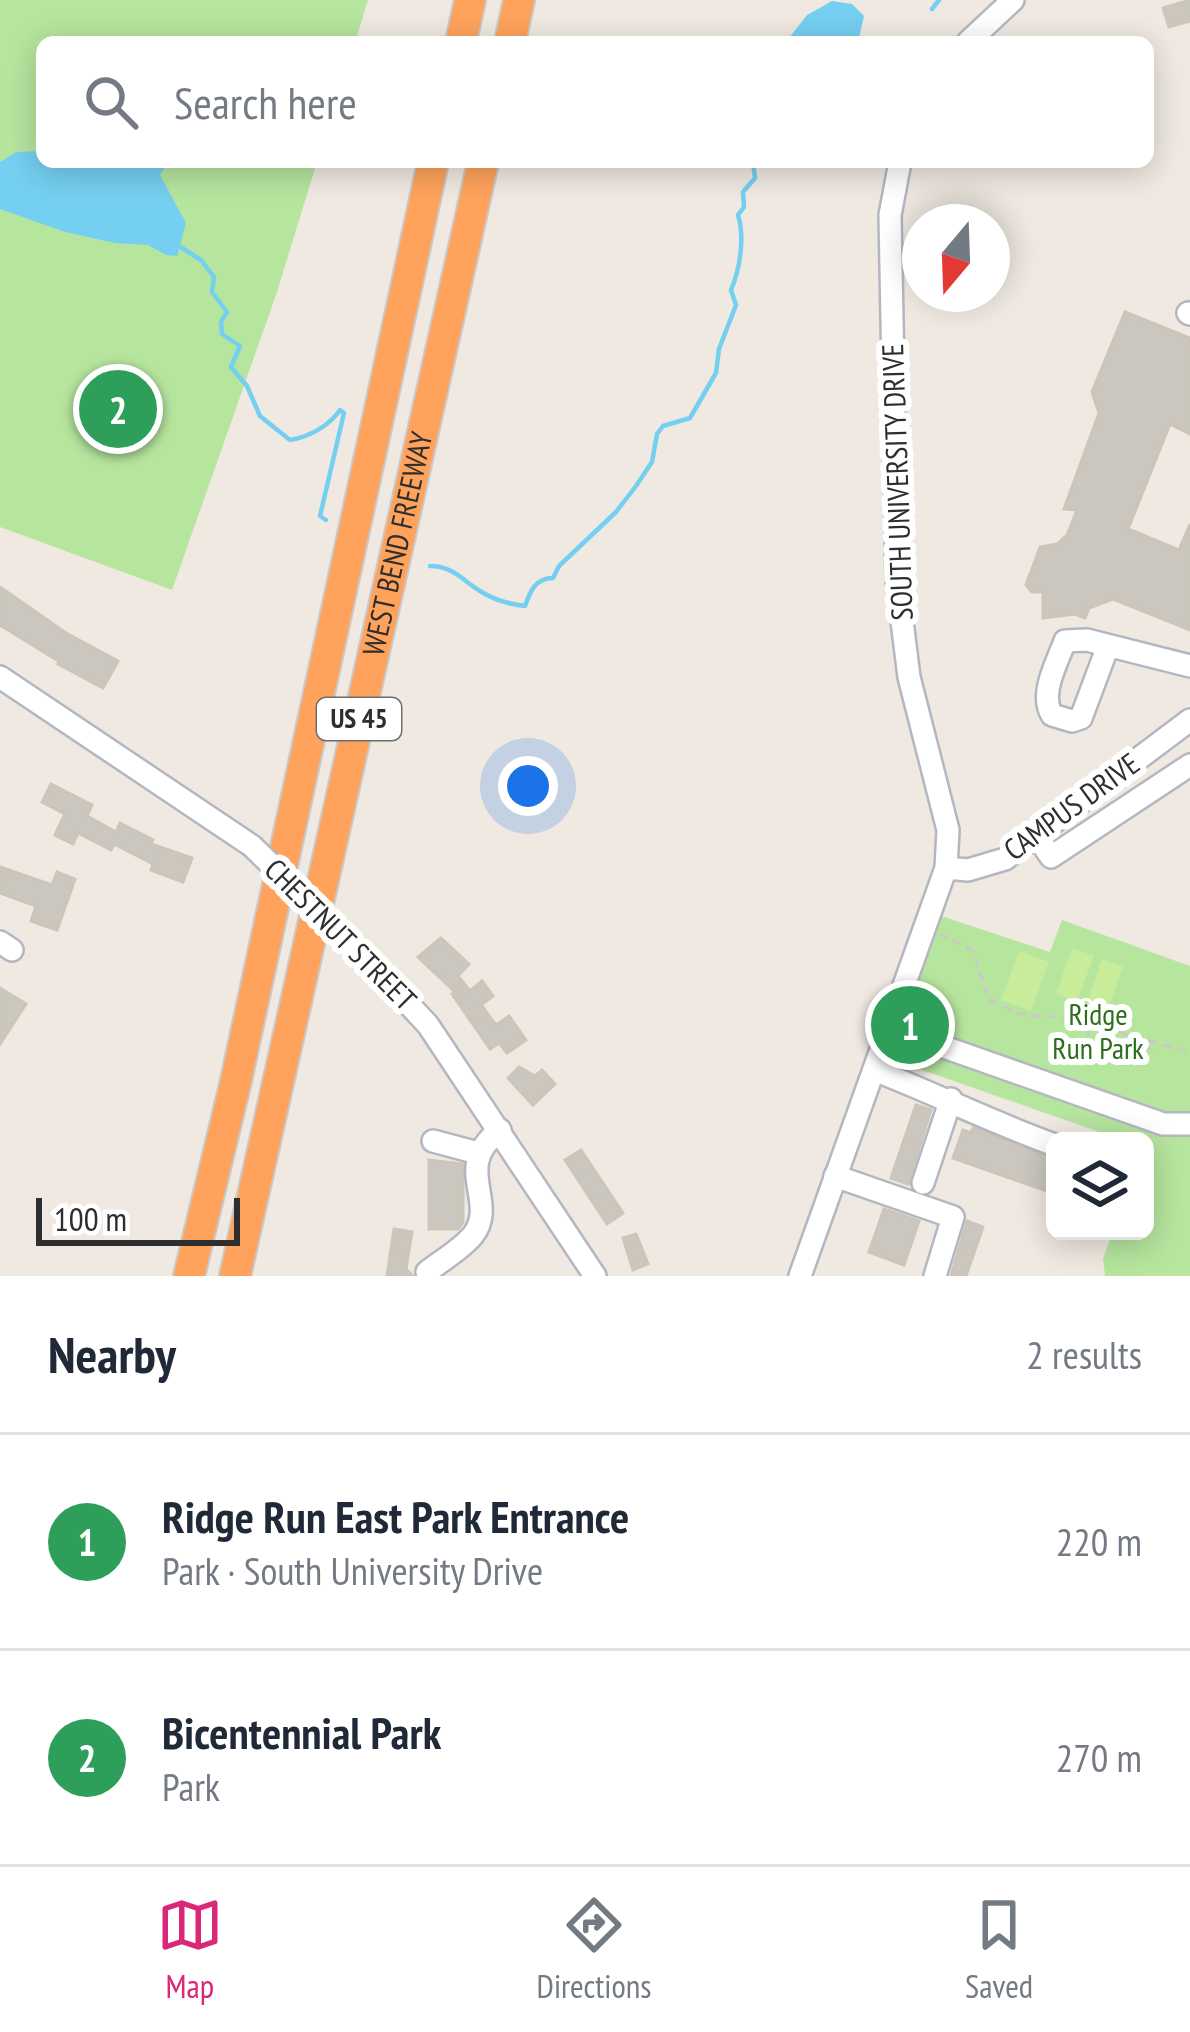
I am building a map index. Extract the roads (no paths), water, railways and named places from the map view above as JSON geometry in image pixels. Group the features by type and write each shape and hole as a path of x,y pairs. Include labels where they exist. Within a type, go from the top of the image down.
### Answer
{"highway":[{"path":"461,36 470,0"},
{"path":"511,36 519,0"},
{"name":"WEST BEND FREEWAY","path":"189,1276 235,1085 432,168"},
{"name":"WEST BEND FREEWAY","path":"235,1276 482,168"}],"street":[{"path":"974,36 1013,0"},
{"name":"SOUTH UNIVERSITY DRIVE","path":"800,1276 946,868 948,830 909,677 897,581 890,215 899,168"},
{"path":"1108,646 1190,666"},
{"name":"CHESTNUT STREET","path":"0,677 251,846 362,954 428,1025 596,1276"},
{"name":"CAMPUS DRIVE","path":"946,868 986,867 1005,859 1190,717"},
{"path":"1045,828 1052,857 1190,765"},
{"path":"1045,828 1072,843"},
{"path":"890,1028 1162,1124 1190,1124"},
{"path":"874,1070 1046,1142"},
{"path":"923,1183 951,1099"},
{"path":"427,1272 475,1234 478,1153 500,1130"},
{"path":"433,1141 478,1153"},
{"path":"835,1176 953,1217 935,1276"}],"water":[{"path":"832,1 852,4 864,16 859,36 791,36 807,15"},
{"path":"36,151 36,168 164,168 160,175 186,223 177,256 148,245 65,232 0,209 0,162 16,152"}],"waterway":[{"path":"932,9 939,0"},
{"path":"430,566 451,571 496,599 525,606 538,583 553,578 559,566 616,512 652,462 657,434 663,426 690,418 716,373 719,349 736,305 731,290 740,253 738,215 744,207 743,192 755,178 754,168"},
{"path":"179,246 201,260 214,277 212,292 227,312 221,322 222,334 240,346 231,367 247,386 260,416 290,440 318,430 340,410 344,413 320,516 326,520"}],"place":[{"name":"Bicentennial Park","path":"118,409"},
{"name":"Ridge Run East Park Entrance","path":"910,1025"}],"park label":[{"name":"Ridge Run Park","path":"1098,1032"}]}
